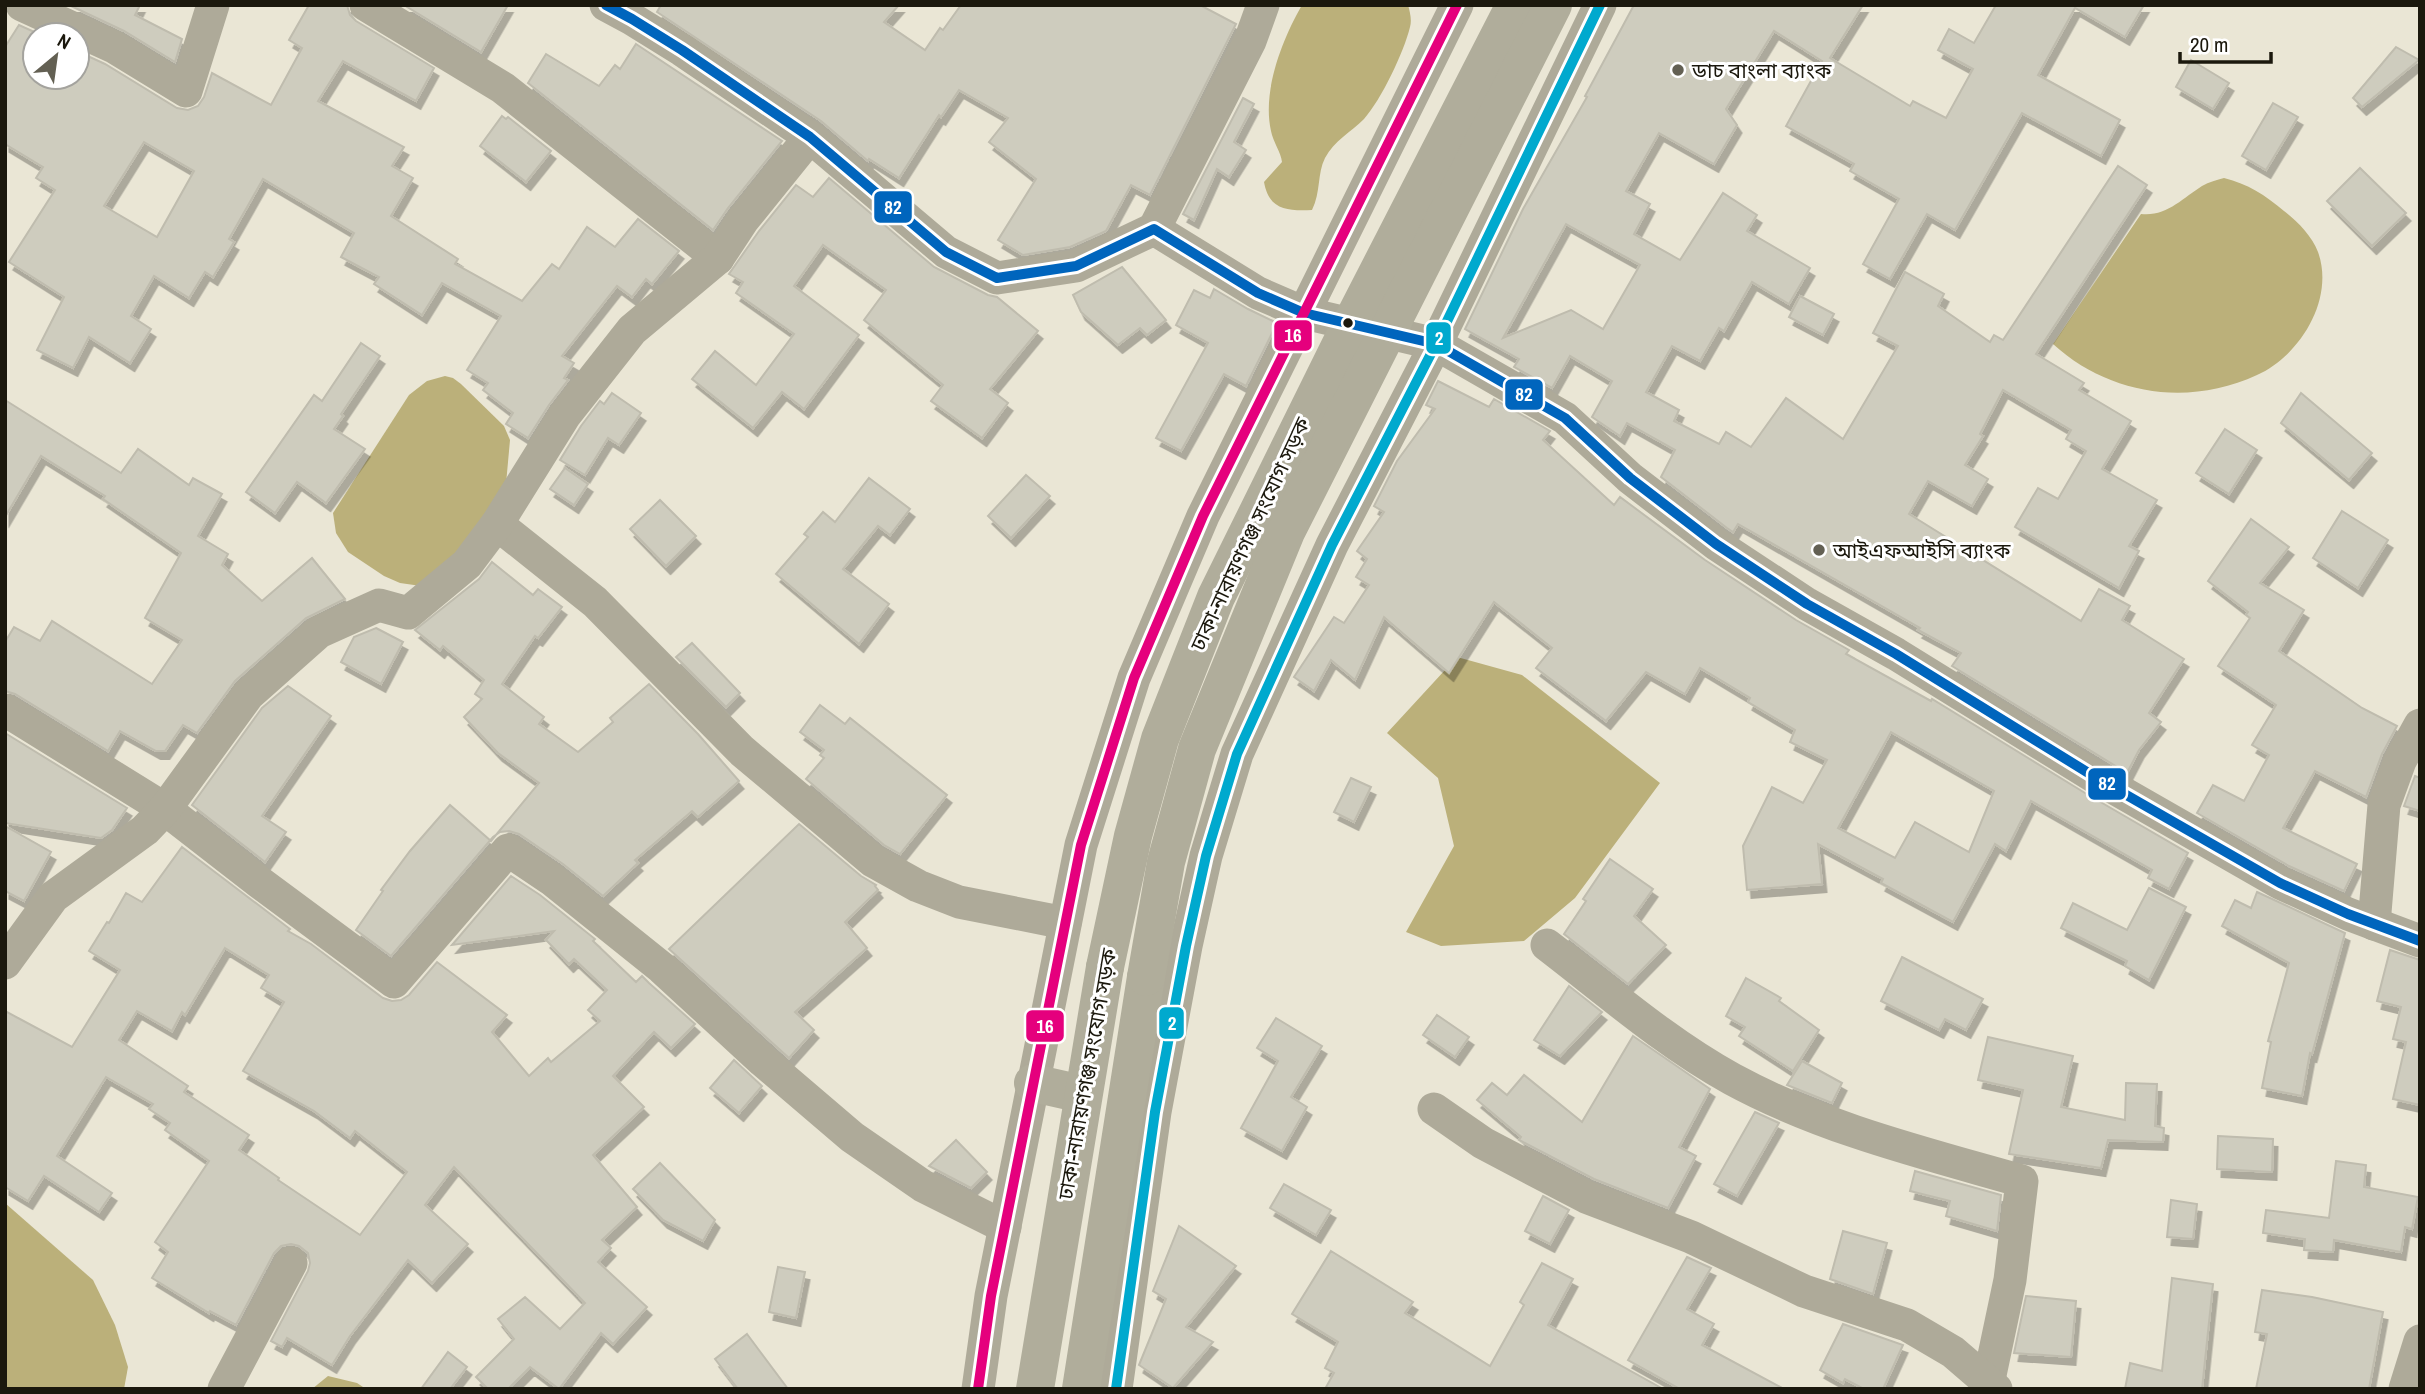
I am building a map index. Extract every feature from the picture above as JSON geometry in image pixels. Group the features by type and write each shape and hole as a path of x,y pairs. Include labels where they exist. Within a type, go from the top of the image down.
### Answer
{"main road":[{"name":"ঢাকা-নারায়ণগঞ্জ সংযোগ সড়ক","path":"1035,1389 1105,967 1133,836 1160,739 1216,597 1345,336 1515,5"},
{"name":"ঢাকা-নারায়ণগঞ্জ সংযোগ সড়ক","path":"1081,1389 1140,1111 1146,977 1166,862 1197,749 1286,532 1553,5"},
{"path":"1033,1083 1083,1094"}],"street":[{"path":"22,5 114,47 186,91 214,5"},
{"path":"366,5 503,88 718,258"},
{"path":"606,5 682,50 810,137 946,253 997,278 1076,266 1154,229 1250,41 1263,5"},
{"path":"978,1389 991,1296 1081,845 1134,678 1203,516 1457,5"},
{"path":"1116,1389 1140,1111 1186,946 1206,856 1237,754 1332,545 1436,344 1600,5"},
{"path":"5,962 53,897 145,830 165,809 248,695 319,632 379,605 408,613 467,564 497,524 565,415 632,330 718,258 743,219 810,137"},
{"path":"1154,229 1258,293 1304,313 1436,344 1565,418 1630,478 1716,544 1807,604 1907,660 2095,777 2280,883 2420,941"},
{"path":"497,524 595,602 742,751 873,861 918,886 959,902 1065,923"},
{"path":"5,710 165,809 394,982 508,850 551,879 662,968 763,1061 852,1137 923,1186 1005,1227"},
{"path":"2374,924 2384,805 2400,761 2420,725"},
{"path":"1547,945 1642,1020 1731,1079 1834,1124 2022,1181 2010,1280 1990,1387"},
{"path":"1434,1109 1483,1143 1586,1197 1691,1237 1804,1291 1907,1325 1953,1352 1990,1387"},
{"path":"224,1389 291,1262"},
{"path":"2405,1389 2420,1341"}],"shaded area":[{"path":"1302,5 1408,5 1411,19 1403,49 1378,100 1364,119 1338,142 1325,158 1312,210 1280,207 1270,198 1264,182 1282,162 1272,135 1269,99 1281,50"},
{"path":"2224,178 2249,187 2277,205 2304,229 2318,252 2322,288 2318,307 2300,340 2287,354 2257,375 2231,385 2177,393 2124,385 2099,375 2053,344 2141,214 2166,210 2202,186"},
{"path":"445,376 461,384 504,426 510,440 506,484 466,556 421,586 400,583 384,576 348,552 336,533 333,513 409,395 427,381"},
{"path":"1457,657 1522,675 1660,783 1575,898 1524,941 1441,946 1406,932 1454,846 1438,778 1387,733"},
{"path":"5,1203 93,1280 115,1325 128,1367 124,1389 5,1389"},
{"path":"328,1376 357,1383 366,1389 312,1389"}],"building":[{"path":"69,5 140,5 135,15 182,39 175,62 124,31"},
{"path":"309,5 347,5 350,15 356,21 434,68 416,101 343,61 318,101 404,147 392,166 413,178 391,216 458,259 455,264 522,301 552,264 559,269 587,227 615,247 638,219 679,251 652,284 646,279 632,297 617,286 562,356 574,363 564,378 568,380 528,438 506,424 513,413 483,390 488,383 467,370 501,316 442,283 422,315 374,284 379,277 341,257 354,233 263,179 229,239 234,242 213,277 205,272 189,298 154,276 131,316 151,329 130,363 89,337 73,368 37,350 64,297 9,262 55,190 36,178 43,167 5,144 5,47 19,25 21,91 91,91 91,58 177,108 188,110 198,106 204,97 212,73 271,105 302,48 289,40","holes":["144,142 194,171 157,237 104,206"]},
{"path":"404,5 508,5 481,52"},
{"path":"661,5 899,5 884,22 925,50 961,5 1200,5 1236,24 1150,195 1131,185 1106,231 1070,247 1023,255 998,240 1036,179 989,142 1008,118 959,90 941,117 939,115 899,178 869,159 868,161 821,121 657,12"},
{"path":"1634,5 1863,5 1830,58 1910,106 1913,101 1946,118 1973,69 1938,50 1949,29 1974,43 1996,5 2144,5 2125,37 2075,8 2038,75 2120,120 2101,156 2022,113 1955,230 1927,214 1890,279 1863,264 1899,199 1850,171 1854,164 1786,126 1822,61 1774,31 1726,109 1737,125 1714,164 1659,133 1626,191 1650,204 1634,234 1680,260 1723,193 1757,215 1747,231 1810,268 1789,304 1752,282 1724,331 1719,328 1700,361 1672,346 1646,392 1679,410 1674,421 1719,444 1726,432 1751,447 1786,398 1843,439 1898,346 1873,333 1905,272 1944,294 1938,306 1990,342 1994,335 2003,340 2118,166 2147,185 2036,354 2084,383 2079,390 2131,421 2102,469 2157,500 2129,546 2139,551 2119,588 2015,527 2038,488 2058,499 2086,451 2066,439 2071,430 2003,390 1980,434 1983,436 1965,465 1988,479 1972,506 1928,481 1909,514 2081,621 2099,589 2130,606 2122,620 2184,659 2149,713 2161,722 2139,750 2127,773 1952,666 1961,653 1738,524 1733,532 1727,528 1661,477 1675,450 1627,423 1620,436 1592,417 1612,381 1570,356 1552,388 1514,367 1519,359 1465,329 1523,209 1587,97 1585,96","holes":["1566,224 1640,265 1603,329 1571,310 1503,338"]},
{"path":"636,44 782,141 713,230 528,83 546,54 599,86 615,65 620,69"},
{"path":"2396,47 2419,60 2362,107 2353,98"},
{"path":"2191,60 2229,83 2213,109 2176,87"},
{"path":"1243,98 1254,104 1234,142 1246,150 1229,177 1217,169 1194,220 1183,214"},
{"path":"2273,103 2298,117 2266,170 2242,156"},
{"path":"502,116 506,119 508,117 551,151 526,182 480,146"},
{"path":"2360,168 2406,213 2372,246 2327,201"},
{"path":"829,178 934,267 997,297 1038,331 990,389 1008,403 982,438 931,401 943,385 864,320 886,290 823,245 794,286 859,335 804,409 782,392 753,428 692,379 715,351 756,385 794,334 736,293 743,282 729,274 796,185 813,197"},
{"path":"1122,267 1166,320 1147,335 1140,328 1118,345 1081,312 1073,295"},
{"path":"1214,289 1277,323 1246,386 1224,374 1181,451 1156,438 1208,343 1176,325 1194,290 1210,298"},
{"path":"1800,296 1834,314 1823,335 1789,317"},
{"path":"361,343 380,356 334,429 365,449 326,503 297,482 275,513 246,492 314,395 322,401"},
{"path":"1438,381 1489,407 1494,399 1550,431 1543,440 1614,505 1620,497 1705,560 1796,620 1849,650 1846,654 1931,701 1932,699 2188,853 2169,889 2148,878 2152,870 2031,801 2006,851 1995,844 1953,922 1881,883 1883,879 1818,844 1822,884 1747,890 1743,846 1772,787 1803,803 1827,760 1790,742 1795,730 1748,702 1750,698 1700,668 1685,694 1646,672 1606,721 1536,668 1552,648 1494,602 1449,673 1384,617 1355,680 1331,660 1314,691 1294,677 1334,617 1344,623 1369,585 1356,577 1367,559 1357,551 1384,512 1374,506 1397,461 1435,409 1426,405","holes":["1891,732 1994,791 1969,852 1915,822 1895,858 1838,828"]},
{"path":"612,393 641,413 619,445 608,438 585,475 560,460 600,401 604,404"},
{"path":"2301,393 2372,453 2349,480 2281,423"},
{"path":"5,400 121,473 138,449 189,485 193,478 222,494 198,536 228,554 222,565 262,601 312,558 345,599 306,618 235,681 197,733 183,725 165,751 156,751 120,731 108,751 15,694 5,691 5,642 14,627 40,641 52,621 152,684 182,640 145,618 181,553 103,499 105,496 41,456 5,517"},
{"path":"2225,429 2257,450 2229,494 2196,473"},
{"path":"565,468 588,484 574,505 550,489"},
{"path":"1026,475 1050,496 1011,538 988,516"},
{"path":"869,478 910,509 890,535 878,526 843,569 889,604 859,644 776,574 808,537 804,534 823,512 835,522"},
{"path":"660,500 696,536 666,566 630,529"},
{"path":"2342,511 2388,540 2358,588 2313,558"},
{"path":"2251,519 2289,547 2260,583 2304,610 2279,651 2362,708 2397,726 2382,754 2366,797 2315,771 2283,828 2357,864 2344,891 2289,866 2197,813 2213,785 2244,801 2269,755 2252,745 2276,705 2218,666 2250,618 2246,615 2248,612 2208,581"},
{"path":"492,562 533,595 538,589 562,607 538,638 535,636 502,684 544,717 539,724 578,752 613,722 610,718 649,684 739,781 698,817 692,811 635,860 638,863 603,896 519,834 509,831 496,835 539,783 498,753 464,717 482,699 475,694 484,680 443,646 440,650 415,630 479,579"},
{"path":"376,628 403,642 381,684 341,662 354,637"},
{"path":"692,643 740,693 726,707 676,657"},
{"path":"288,686 331,716 262,816 286,832 265,862 192,805 262,708"},
{"path":"820,705 845,724 850,718 947,795 900,854 884,845 806,779 824,758 820,755 824,750 800,732"},
{"path":"5,733 127,808 112,830 101,838 5,823"},
{"path":"2415,776 2420,778 2420,811 2404,806"},
{"path":"1351,778 1371,787 1354,822 1334,812"},
{"path":"450,805 490,840 391,956 356,930 410,851"},
{"path":"799,824 861,876 876,885 878,890 845,922 867,948 795,1012 814,1030 789,1058 669,949"},
{"path":"5,826 51,852 24,901 5,891"},
{"path":"182,847 290,929 288,931 311,944 383,998 401,1000 409,995 437,962 507,1015 492,1032 529,1076 548,1058 551,1062 600,1021 588,1010 607,990 574,959 569,964 546,940 554,931 452,945 511,876 540,895 595,939 593,941 636,982 642,976 695,1024 671,1048 654,1032 613,1076 644,1107 593,1155 637,1207 602,1240 611,1248 598,1262 647,1307 613,1344 601,1333 559,1389 530,1367 508,1389 488,1389 476,1377 514,1339 498,1319 525,1297 560,1329 585,1303 454,1167 425,1205 468,1244 432,1283 408,1260 350,1336 332,1365 287,1338 282,1347 271,1341 308,1271 308,1253 291,1244 281,1246 274,1253 236,1325 210,1311 209,1313 152,1278 168,1252 155,1242 209,1161 165,1130 170,1123 149,1109 153,1104 106,1077 57,1156 112,1193 99,1212 44,1176 28,1201 5,1187 5,1011 72,1047 120,970 89,951 126,893 142,902","holes":["225,948 269,975 261,988 284,1002 243,1071 314,1111 350,1138 355,1131 407,1172 360,1235 278,1180 279,1178 239,1150 249,1135 184,1092 188,1086 119,1040 137,1011 172,1031 182,1012 185,1015"]},
{"path":"1610,859 1653,889 1634,916 1666,945 1628,984 1564,934 1586,901 1583,899"},
{"path":"2149,888 2186,907 2149,980 2125,966 2127,961 2061,928 2073,903 2127,930"},
{"path":"2257,892 2345,933 2312,1054 2310,1053 2302,1096 2262,1088 2271,1042 2268,1041 2289,963 2222,926 2235,900 2251,908"},
{"path":"2390,950 2420,960 2420,1105 2393,1099 2406,1042 2393,1039 2401,1007 2377,1001"},
{"path":"1902,957 1983,999 1966,1030 1945,1019 1939,1030 1881,1001"},
{"path":"1746,978 1781,998 1779,1001 1819,1030 1793,1071 1739,1036 1745,1027 1726,1016"},
{"path":"1569,986 1602,1012 1560,1056 1534,1040"},
{"path":"1437,1015 1469,1037 1455,1057 1423,1035"},
{"path":"1276,1018 1322,1046 1291,1097 1307,1107 1282,1151 1241,1128 1278,1061 1257,1048"},
{"path":"1633,1036 1710,1089 1679,1147 1696,1156 1668,1208 1594,1179 1519,1140 1521,1137 1477,1100 1492,1083 1507,1095 1524,1075 1582,1122"},
{"path":"1988,1037 2073,1056 2061,1107 2125,1120 2126,1083 2157,1084 2155,1126 2164,1128 2163,1142 2108,1140 2101,1168 2009,1154 2023,1090 1978,1080"},
{"path":"734,1060 762,1086 739,1113 710,1088"},
{"path":"1802,1061 1842,1083 1832,1103 1787,1085"},
{"path":"1755,1112 1779,1123 1737,1196 1714,1184"},
{"path":"2218,1136 2273,1139 2272,1172 2217,1169"},
{"path":"956,1140 987,1172 971,1188 929,1166"},
{"path":"2336,1161 2366,1165 2364,1187 2418,1197 2412,1229 2405,1227 2401,1252 2334,1240 2333,1252 2304,1250 2305,1239 2263,1233 2266,1210 2329,1218"},
{"path":"660,1163 715,1220 703,1241 663,1220 633,1189"},
{"path":"1915,1171 2001,1195 1997,1231 1946,1216 1950,1201 1910,1191"},
{"path":"1284,1184 1331,1210 1316,1235 1270,1208"},
{"path":"1543,1196 1569,1210 1550,1244 1525,1231"},
{"path":"2171,1200 2197,1204 2193,1239 2167,1237"},
{"path":"1179,1226 1236,1266 1186,1327 1213,1342 1173,1388 1139,1365 1166,1299 1153,1291"},
{"path":"1843,1231 1887,1243 1873,1294 1830,1279"},
{"path":"1331,1251 1413,1302 1405,1313 1490,1366 1524,1305 1520,1302 1542,1263 1573,1279 1548,1325 1663,1389 1325,1389 1334,1373 1325,1368 1338,1342 1292,1314"},
{"path":"1687,1257 1711,1268 1687,1309 1714,1324 1702,1345 1784,1389 1680,1389 1628,1360"},
{"path":"778,1267 805,1272 796,1318 769,1312"},
{"path":"2172,1278 2213,1284 2202,1389 2125,1389 2130,1363 2162,1371"},
{"path":"2262,1290 2383,1312 2369,1389 2256,1389 2267,1334 2255,1332"},
{"path":"2026,1296 2076,1301 2071,1357 2014,1353"},
{"path":"1843,1324 1903,1345 1883,1389 1864,1389 1845,1379 1843,1383 1820,1370"},
{"path":"747,1334 788,1389 738,1389 715,1359"},
{"path":"448,1352 467,1367 450,1389 421,1389"}],"transit line":[{"name":"82","path":"606,5 682,50 810,137 946,252 997,278 1076,266 1154,229 1258,293 1304,313 1436,344 1565,418 1630,478 1716,544 1807,604 1896,654 2095,777 2280,883 2348,914 2420,941"},
{"name":"16","path":"978,1389 991,1296 1081,845 1134,678 1203,516 1457,5"},
{"name":"2","path":"1116,1389 1155,1112 1186,946 1206,856 1237,754 1332,545 1436,344 1600,5"}],"place":[{"name":"ডাচ বাংলা ব্যাংক","path":"1678,70"},
{"name":"আইএফআইসি ব্যাংক","path":"1819,550"}]}
